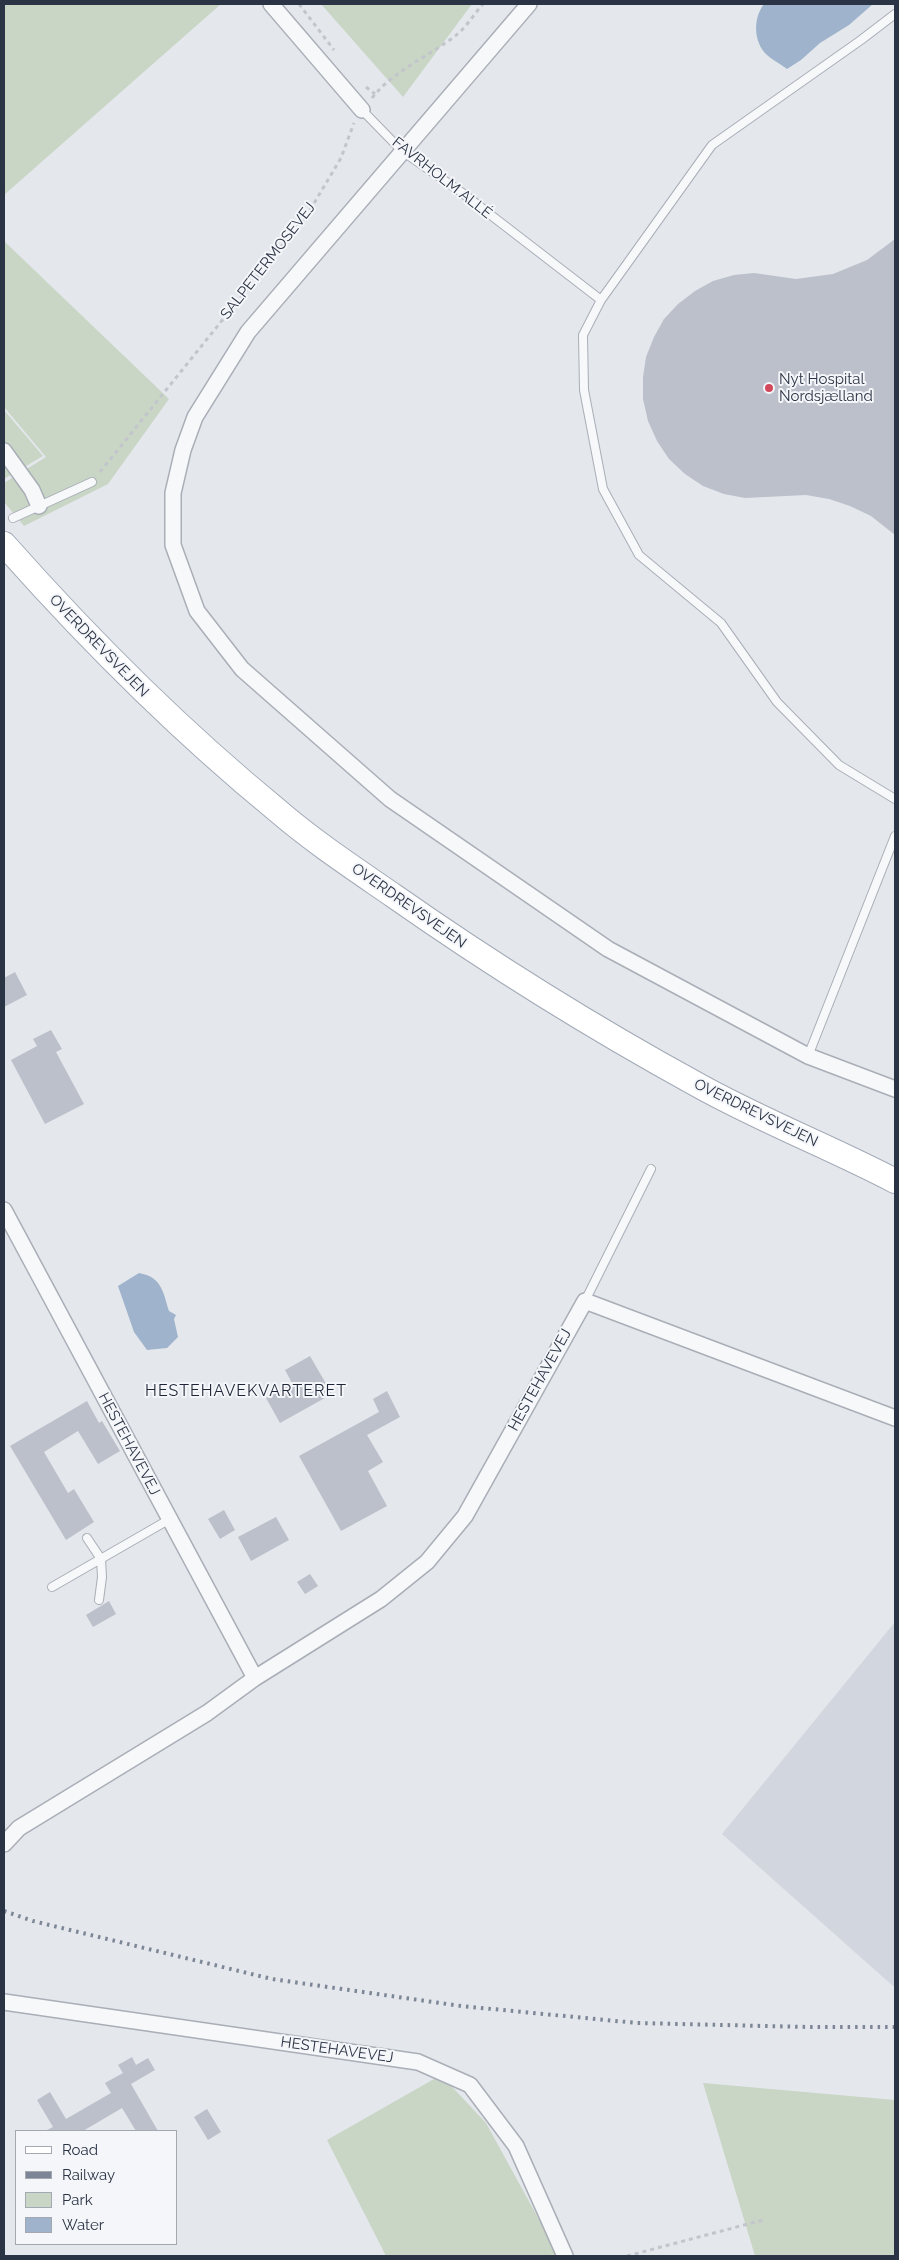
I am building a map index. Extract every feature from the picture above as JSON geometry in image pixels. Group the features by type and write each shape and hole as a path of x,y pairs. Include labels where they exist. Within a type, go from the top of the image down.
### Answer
{"main road":[{"name":"OVERDREVSVEJEN","path":"4,544 113,662 190,737 280,814 363,874 454,938 529,987 624,1043 698,1085 891,1178"}],"street":[{"name":"FAVRHOLM ALLÉ","path":"271,4 362,110"},
{"path":"530,4 248,332 195,417 183,450 173,493 174,545 197,610 242,669 390,799 608,949 808,1056 895,1089"},
{"path":"4,451 32,490 39,506"},
{"name":"HESTEHAVEVEJ","path":"4,1210 255,1678"},
{"path":"584,1302 895,1418"},
{"name":"HESTEHAVEVEJ","path":"4,1844 19,1828 207,1713 255,1678 381,1599 427,1562 465,1516 584,1302"},
{"name":"HESTEHAVEVEJ","path":"4,2002 418,2062 444,2073 470,2085 516,2146 566,2256"}],"lane":[{"path":"895,14 712,145 601,300 582,335 584,390 604,489 639,555 720,623 777,702 839,765 895,799"},
{"name":"FAVRHOLM ALLÉ","path":"362,110 402,151 461,192 601,300"},
{"path":"13,518 92,482"},
{"path":"808,1056 895,836"},
{"path":"584,1302 651,1169"},
{"path":"52,1587 170,1519"},
{"path":"87,1538 101,1559 102,1577 98,1600"}],"path":[{"path":"299,4 340,57"},
{"name":"SALPETERMOSEVEJ","path":"92,482 307,215 341,158 352,126 375,94 416,60 457,36 483,4"},
{"path":"363,84 375,94"},
{"path":"626,2256 763,2220"}],"shaded area":[{"path":"895,1622 895,1986 893,1986 722,1834"}],"green space":[{"path":"4,4 221,4 4,195"},
{"path":"321,4 472,4 403,97"},
{"path":"4,241 169,399 108,484 24,526 4,502 4,483 46,457 4,407"},
{"path":"4,410 43,456 4,479"},
{"path":"441,2075 486,2123 559,2256 386,2256 327,2140"},
{"path":"703,2083 895,2100 895,2256 755,2256"}],"water":[{"path":"764,4 873,4 849,25 820,43 801,60 787,69 771,59 759,44 756,23"},
{"path":"139,1273 153,1278 157,1282 163,1292 169,1311 176,1315 174,1319 178,1337 167,1348 147,1350 134,1332 118,1286"}],"building":[{"name":"Nyt Hospital Nordsjælland","path":"895,239 895,535 871,516 829,499 806,495 745,498 724,494 703,486 685,474 669,459 657,441 648,421 643,399 643,377 646,357 654,337 664,319 678,304 695,291 713,281 734,275 754,273 796,279 833,274 867,260"},
{"path":"15,972 27,995 4,1007 4,978"},
{"path":"51,1030 62,1049 56,1052 84,1104 45,1124 11,1060 37,1046 33,1039"},
{"path":"310,1356 332,1394 280,1423 266,1398 292,1383 285,1370"},
{"path":"387,1391 400,1417 367,1435 383,1462 368,1471 387,1506 341,1531 299,1456 379,1412 373,1399"},
{"path":"87,1401 99,1423 102,1421 120,1451 98,1464 78,1431 44,1452 68,1493 74,1489 94,1522 66,1540 10,1446"},
{"path":"224,1510 235,1530 220,1539 208,1519"},
{"path":"276,1517 289,1540 251,1561 238,1537"},
{"path":"310,1574 318,1586 305,1594 297,1582"},
{"path":"109,1601 116,1614 93,1627 86,1615"},
{"path":"132,2057 136,2065 148,2058 155,2070 131,2084 157,2130 135,2130 122,2108 85,2130 47,2130 53,2127 37,2100 50,2092 66,2119 111,2093 105,2083 123,2073 118,2065"},
{"path":"207,2109 221,2132 208,2140 194,2117"}],"railway":[{"path":"4,1911 33,1921 272,1979 461,2006 637,2023 895,2027"}],"place":[{"name":"Nyt Hospital Nordsjælland","path":"769,388"}],"district":[{"name":"HESTEHAVEKVARTERET","path":"246,1391"}]}
